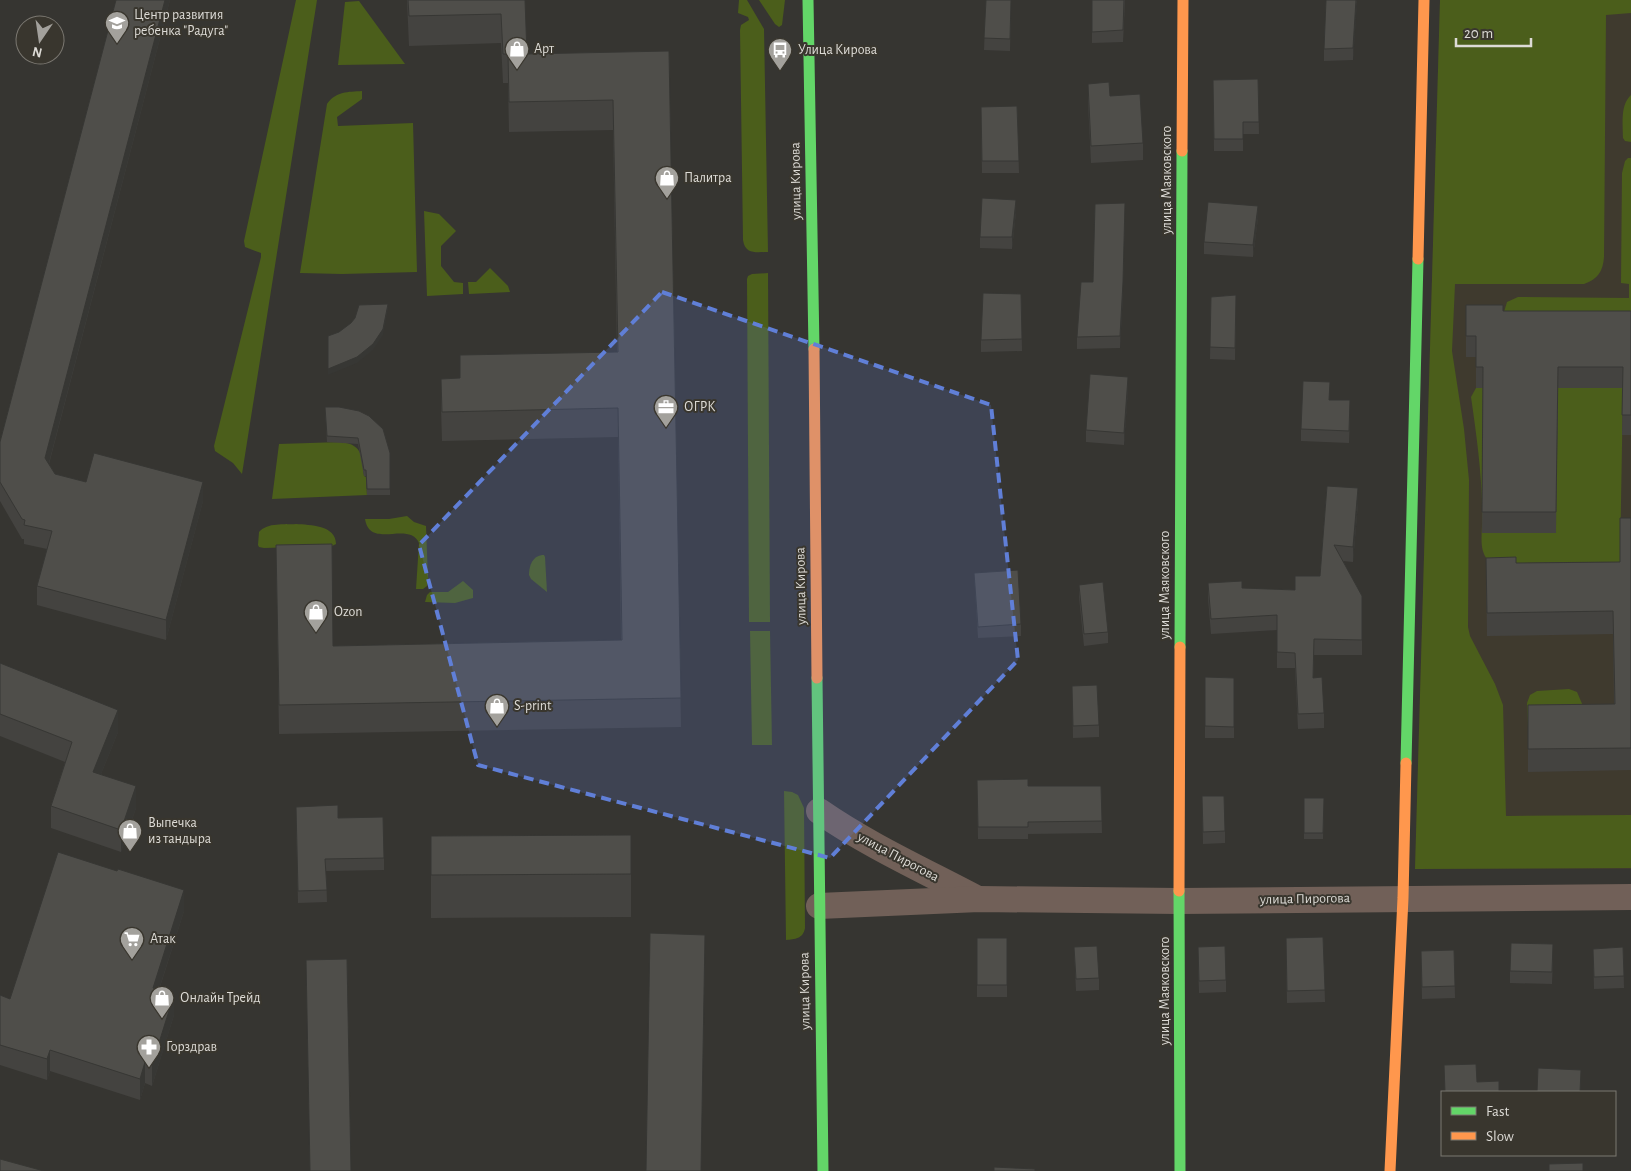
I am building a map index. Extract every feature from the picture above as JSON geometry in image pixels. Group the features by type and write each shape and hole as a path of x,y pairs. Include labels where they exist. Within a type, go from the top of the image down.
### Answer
{"street":[{"name":"улица Кирова","path":"808,0 813,260 823,1171"},
{"name":"улица Маяковского","path":"1180,1171 1179,901 1183,0"},
{"path":"1390,1171 1403,898 1424,0"},
{"name":"улица Пирогова","path":"819,811 844,828 979,899"},
{"name":"улица Пирогова","path":"819,906 979,899 1179,901 1631,897"}],"highlighted area":[{"path":"662,292 991,405 1018,660 830,858 478,765 419,545"}],"shaded area":[{"path":"1440,0 1631,0 1631,869 1415,869"}],"green space":[{"path":"296,0 317,0 242,474 233,463 215,451 214,446 261,257 261,253 245,247 244,241"},
{"path":"739,0 747,0 764,29 768,252 752,252 746,248 743,240 740,30 741,25 749,20 748,17 738,13"},
{"path":"759,0 785,0 782,25 779,27 775,24"},
{"path":"1440,0 1631,0 1631,13 1606,15 1604,257 1601,270 1593,280 1584,284 1455,284 1452,351 1464,429 1469,480 1468,627 1470,636 1495,684 1503,705 1506,816 1631,815 1631,868 1415,869"},
{"path":"359,1 405,64 338,65 345,2"},
{"path":"362,91 362,99 337,117 338,126 413,123 417,272 300,273 327,104 338,94"},
{"path":"1631,95 1631,142 1625,141 1623,138 1623,121 1625,104"},
{"path":"1631,158 1631,332 1504,312 1507,302 1518,297 1629,298 1629,284 1621,283 1622,173 1625,161"},
{"path":"424,211 439,214 456,231 441,246 441,266 454,282 463,283 463,294 427,296"},
{"path":"490,268 508,286 510,292 469,294 468,282 476,282"},
{"path":"768,273 770,622 749,622 747,279 752,274"},
{"path":"1476,388 1623,388 1620,562 1520,565 1488,560 1483,552 1482,543 1481,476 1471,397"},
{"path":"341,442 354,446 360,453 364,476 366,477 367,495 272,499 279,444"},
{"path":"407,516 414,522 426,526 428,579 427,586 423,589 416,589 419,543 414,537 407,534 374,533 368,528 365,519 389,519"},
{"path":"296,524 321,527 327,530 332,533 336,544 332,546 259,547 259,532 263,529 276,525"},
{"path":"540,555 544,555 547,592 531,579 529,575 532,561"},
{"path":"463,581 473,590 473,598 455,603 425,602 430,592 448,592"},
{"path":"750,631 770,631 772,745 752,745"},
{"path":"1569,689 1577,692 1583,706 1528,728 1527,703 1530,695 1537,691"},
{"path":"784,791 798,795 804,808 805,928 800,936 795,939 786,940"}],"building":[{"path":"116,0 165,0 45,458 55,474 86,482 94,453 203,482 166,620 37,586 52,531 24,525 25,520 22,519 0,482 0,442"},
{"path":"408,0 525,0 527,54 669,51 681,698 279,705 276,545 332,544 333,646 622,640 618,408 442,412 441,379 460,378 460,355 618,352 613,100 509,102 508,54 503,54 501,14 409,16"},
{"path":"986,0 1011,0 1010,39 984,38"},
{"path":"1092,0 1124,0 1123,30 1092,32"},
{"path":"1326,0 1356,0 1353,48 1324,49"},
{"path":"1258,79 1259,122 1243,122 1243,139 1214,139 1213,80"},
{"path":"1109,82 1110,96 1140,94 1143,143 1091,146 1088,84"},
{"path":"1017,106 1019,161 982,161 981,107"},
{"path":"982,198 1016,200 1012,237 980,237"},
{"path":"1208,202 1258,206 1253,245 1204,242"},
{"path":"1125,203 1120,336 1077,337 1081,282 1093,282 1095,204"},
{"path":"983,293 1021,294 1022,339 981,340"},
{"path":"1236,295 1235,348 1210,347 1211,297"},
{"path":"388,304 383,329 373,344 357,357 328,369 328,336 339,332 351,323 355,318 359,305"},
{"path":"1466,305 1503,305 1503,311 1631,311 1631,415 1622,415 1623,367 1558,367 1556,512 1482,512 1483,367 1476,367 1476,336 1466,336"},
{"path":"1090,374 1128,377 1124,433 1086,430"},
{"path":"1303,381 1330,382 1329,400 1350,400 1349,431 1301,429"},
{"path":"325,407 339,407 359,411 369,416 383,429 390,453 390,489 367,489 366,470 364,470 358,438 327,436"},
{"path":"1327,486 1358,488 1353,547 1334,545 1362,596 1362,640 1314,639 1313,678 1322,677 1324,713 1298,714 1295,653 1277,652 1277,615 1211,619 1208,583 1242,581 1242,588 1295,590 1295,576 1320,576"},
{"path":"1620,518 1631,518 1631,748 1528,749 1528,705 1615,704 1613,611 1487,613 1486,558 1516,557 1516,563 1620,562"},
{"path":"1018,570 1021,624 978,627 974,573"},
{"path":"1103,582 1108,632 1084,634 1079,585"},
{"path":"0,663 118,710 93,772 136,786 121,830 51,806 72,742 0,714"},
{"path":"1205,677 1234,678 1234,727 1205,726"},
{"path":"1097,685 1099,725 1073,726 1072,686"},
{"path":"1028,779 1028,786 1101,786 1102,821 1028,822 1028,827 978,827 977,780"},
{"path":"1202,796 1224,796 1225,831 1203,832"},
{"path":"1304,798 1324,798 1323,833 1304,833"},
{"path":"338,805 338,818 383,817 384,858 325,859 327,890 298,891 296,807"},
{"path":"631,835 631,874 431,875 431,836"},
{"path":"58,852 184,890 153,988 174,995 152,1065 145,1062 140,1079 50,1050 47,1059 0,1045 0,995 10,999"},
{"path":"650,933 705,935 701,1171 646,1171"},
{"path":"1323,937 1325,990 1287,991 1286,938"},
{"path":"977,938 1007,938 1007,985 977,985"},
{"path":"1511,943 1553,944 1552,972 1510,971"},
{"path":"1097,946 1099,978 1076,979 1074,947"},
{"path":"1225,946 1226,980 1199,981 1198,947"},
{"path":"1623,947 1624,976 1594,977 1593,949"},
{"path":"1454,950 1455,986 1422,987 1421,951"},
{"path":"347,959 351,1171 310,1171 306,960"},
{"path":"1476,1064 1477,1082 1499,1081 1499,1091 1445,1091 1444,1065"},
{"path":"1538,1068 1581,1070 1580,1091 1537,1091"},
{"path":"0,1159 44,1171 0,1171"},
{"path":"1583,1163 1583,1171 1549,1171 1549,1164"},
{"path":"994,1167 1035,1169 1035,1171 994,1171"}],"traffic: fast":[{"path":"808,0 814,349"},
{"path":"1180,647 1182,151"},
{"path":"1406,763 1418,259"},
{"path":"817,678 823,1171"},
{"path":"1179,891 1180,1171"}],"traffic: slow":[{"path":"1182,151 1183,0"},
{"path":"1418,259 1424,0"},
{"path":"814,349 817,678"},
{"path":"1179,891 1180,647"},
{"path":"1390,1171 1403,898 1406,763"}],"place":[{"name":"Центр развития ребенка \"Радуга\"","path":"117,44"},
{"name":"Арт","path":"517,70"},
{"name":"Улица Кирова","path":"780,71"},
{"name":"Палитра","path":"667,199"},
{"name":"ОГРК","path":"666,428"},
{"name":"Ozon","path":"316,633"},
{"name":"S-print","path":"497,727"},
{"name":"Выпечка из тандыра","path":"130,852"},
{"name":"Атак","path":"132,960"},
{"name":"Онлайн Трейд","path":"162,1019"},
{"name":"Горздрав","path":"149,1068"}]}
